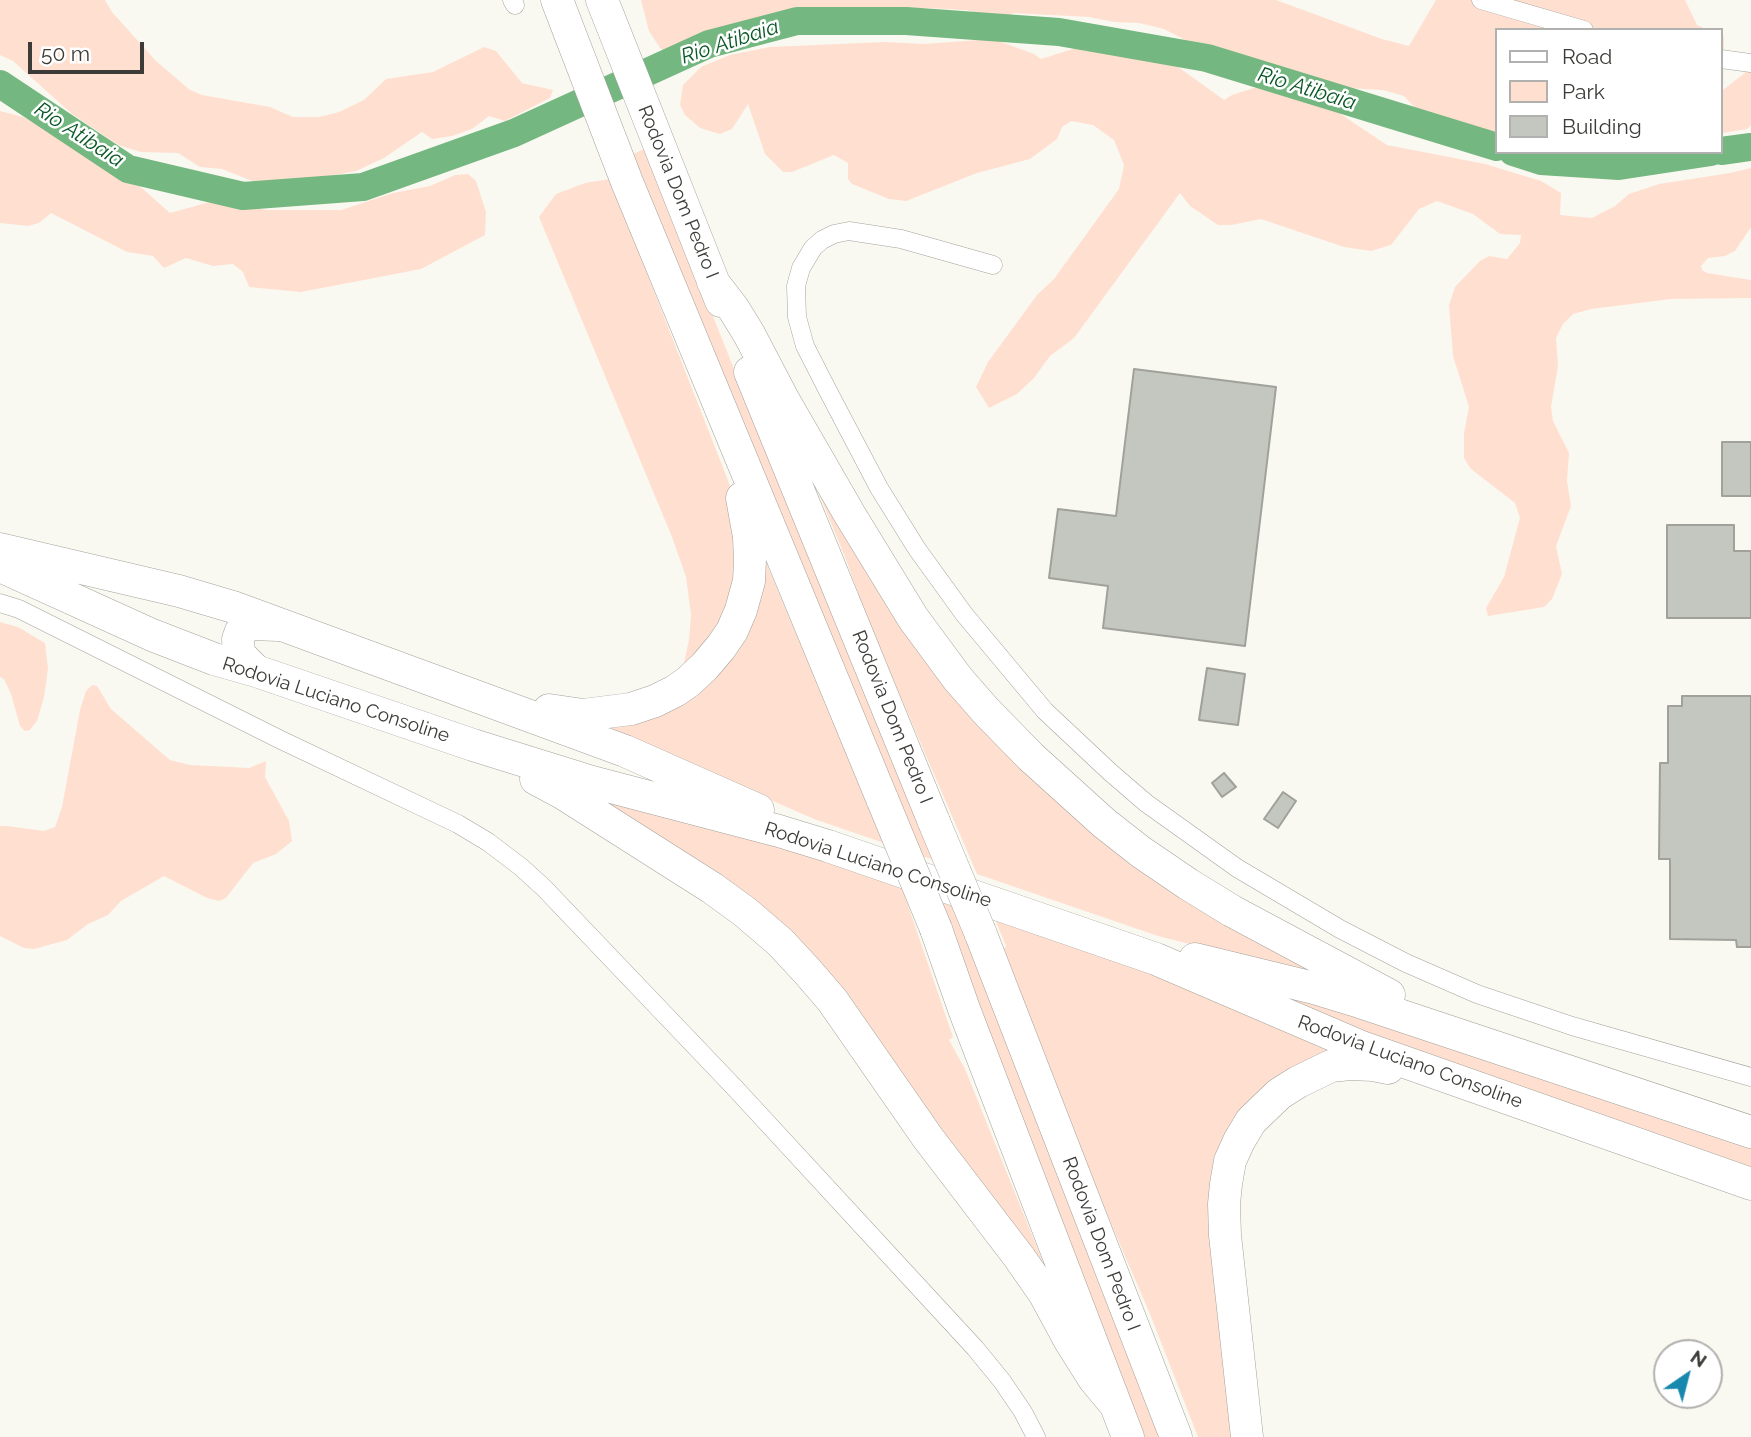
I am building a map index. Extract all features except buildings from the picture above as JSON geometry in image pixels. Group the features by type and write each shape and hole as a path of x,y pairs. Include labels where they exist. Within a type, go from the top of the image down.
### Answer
{"highway":[{"name":"Rodovia Dom Pedro I","path":"604,6 713,282 979,932 1175,1437"},
{"name":"Rodovia Dom Pedro I","path":"562,14 627,182 936,929 1128,1437"},
{"path":"713,282 744,325 783,399 913,618 958,679 1031,757 1104,823 1188,884 1309,954 1461,1028 1478,1040"},
{"path":"493,702 583,715 631,709 675,691 705,666 732,631 749,581 749,537 739,484 739,455"},
{"name":"Rodovia Luciano Consoline","path":"0,549 179,591 233,607 625,751 789,823 829,837 1143,945 1314,988 1751,1132"},
{"name":"Rodovia Luciano Consoline","path":"0,566 152,635 214,659 592,782 828,846 1156,959 1327,1034 1751,1184"},
{"path":"256,671 239,654 237,647 241,631 252,624 279,625"},
{"path":"473,745 564,794 701,880 745,912 789,952 832,1000 928,1138 1019,1257 1044,1293 1094,1379 1114,1403"},
{"path":"1247,1437 1224,1204 1230,1161 1239,1141 1251,1121 1279,1094 1331,1066 1373,1065 1417,1072 1426,1069"}],"street":[{"path":"1481,0 1577,28"},
{"path":"1723,59 1751,63"},
{"path":"993,265 901,239 849,231 834,234 813,248 801,268 796,286 797,317 805,346 828,391 879,488 916,549 964,614 1045,711 1110,772 1167,818 1248,875 1340,929 1477,994 1572,1026 1751,1077"},
{"path":"0,603 19,609 281,740 458,824 488,842 520,867 544,888 734,1087 932,1299 1002,1381 1036,1437"}],"green space":[{"path":"0,0 105,0 112,12 156,61 190,90 202,95 270,107 293,117 319,117 339,112 364,100 386,79 433,72 484,47 496,51 522,83 553,90 550,98 505,121 489,116 472,129 432,139 422,132 384,158 356,171 298,182 260,184 222,169 200,167 178,153 141,152 118,145 72,114 13,61 0,55"},
{"path":"641,0 1276,0 1382,39 1409,46 1436,0 1685,0 1697,25 1704,28 1496,28 1496,143 1472,137 1414,107 1404,96 1383,90 1327,87 1274,79 1205,53 1164,29 1139,23 1013,13 1008,18 965,10 927,8 883,11 830,22 768,19 705,36 666,52 660,48 649,31"},
{"path":"993,39 1041,59 1084,47 1085,43 1086,47 1163,56 1224,100 1254,88 1271,89 1330,107 1387,145 1485,164 1541,181 1561,193 1560,215 1592,218 1615,206 1629,194 1659,184 1751,168 1751,227 1735,251 1725,256 1708,258 1701,266 1707,273 1751,280 1751,298 1671,299 1591,309 1573,314 1563,324 1556,338 1558,366 1551,407 1553,421 1569,453 1567,481 1571,506 1556,546 1562,574 1552,599 1544,607 1488,616 1486,608 1504,577 1520,518 1515,503 1471,469 1464,458 1464,433 1469,407 1453,356 1449,305 1455,287 1480,261 1489,256 1507,259 1520,243 1521,235 1500,234 1473,214 1437,201 1419,209 1391,245 1371,251 1344,247 1261,219 1218,225 1190,206 1180,193 1074,338 1050,356 1034,378 1017,394 989,408 976,387 988,362 1037,295 1054,279 1119,189 1124,165 1114,140 1093,125 1071,121 1062,127 1057,139 1030,159 977,173 906,201 889,199 852,184 848,179 848,163 834,155 792,172 783,172 765,154 748,104 732,129 720,134 700,128 685,115 680,105 683,85 701,67 730,55 770,47 884,42 924,44"},
{"path":"1751,68 1751,125 1747,129 1723,133 1723,90"},
{"path":"0,111 23,117 125,173 170,213 217,200 267,210 341,210 393,193 430,186 455,175 468,174 476,181 486,212 485,235 421,269 301,292 249,287 243,272 233,264 213,266 186,258 164,268 153,256 127,252 51,213 39,223 28,226 0,223"},
{"path":"646,148 736,374 940,862 919,855 631,155"},
{"path":"610,179 738,509 735,604 681,677 689,640 691,614 686,577 672,537 539,217 556,194 585,183"},
{"path":"806,462 978,714 1331,980 1158,936 977,874 871,628"},
{"path":"759,546 884,843 814,819 606,728 694,685"},
{"path":"0,622 18,627 45,643 48,669 44,697 37,721 30,730 25,731 20,726 11,694 4,679 0,677"},
{"path":"92,685 97,686 111,709 170,760 190,765 249,768 266,761 265,777 289,821 292,841 276,854 253,863 226,898 219,901 207,898 164,876 121,901 108,915 88,924 67,940 34,949 24,948 0,936 0,826 44,831 55,827 62,807 80,710 86,691"},
{"path":"598,798 815,857 901,885 953,1037 949,1040 965,1069 1051,1282 947,1143 848,1000"},
{"path":"936,896 956,902 1166,1437 1141,1437"},
{"path":"992,912 1165,975 1342,1057 1239,1128 1242,1437 1198,1437 1150,1314 1091,1177"},
{"path":"1219,978 1293,990 1751,1141 1751,1175"}],"waterway":[{"name":"Rio Atibaia","path":"0,84 128,169 243,196 363,187 514,133 709,44 797,21 906,21 1059,32 1207,58 1496,147"},
{"name":"Rio Atibaia","path":"1723,151 1751,147"},
{"name":"Rio Atibaia","path":"1519,154 1541,161 1619,166 1698,154"}]}
